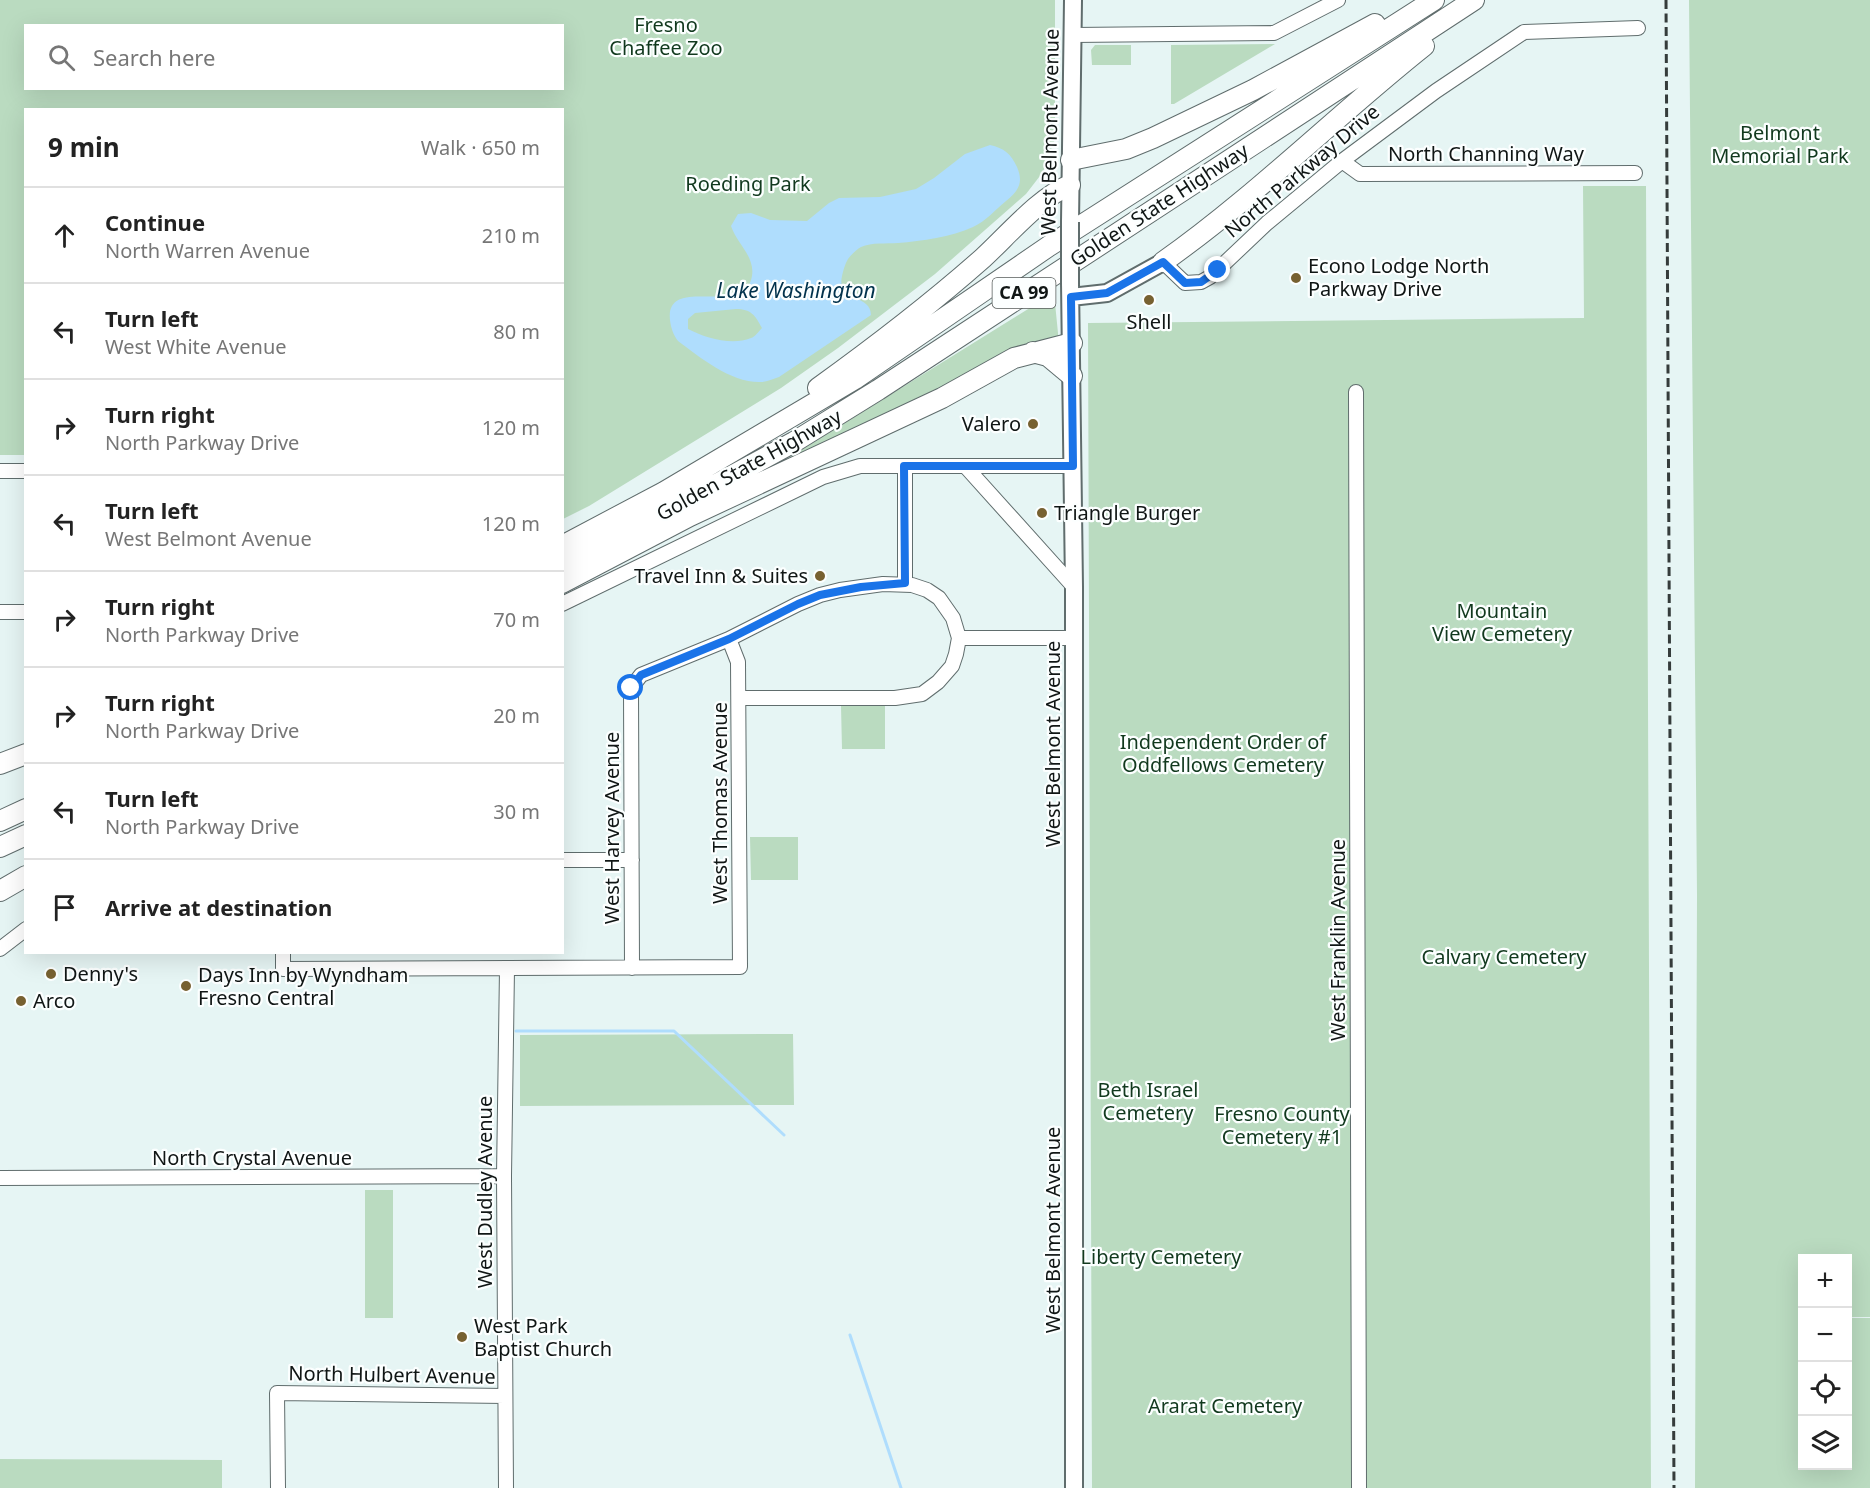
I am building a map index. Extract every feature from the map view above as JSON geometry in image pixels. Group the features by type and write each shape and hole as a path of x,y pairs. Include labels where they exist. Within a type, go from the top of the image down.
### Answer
{"highway":[{"path":"1071,159 1100,155 1153,138 1253,90 1419,0"},
{"name":"Golden State Highway","path":"564,545 664,492 855,379 1049,246 1434,0"},
{"name":"Golden State Highway","path":"564,567 794,442 878,390 1474,0"},
{"path":"1163,262 1207,231 1383,79 1480,0"},
{"path":"743,446 782,412 847,367 938,296 1044,201 1056,191 1070,185"},
{"path":"564,582 690,516 942,398 1014,358 1072,343"},
{"path":"1033,352 1048,356 1072,376"},
{"path":"0,764 24,755"},
{"path":"0,821 24,810"},
{"path":"0,847 24,836"},
{"path":"0,891 24,877"}],"main road":[{"name":"West Belmont Avenue","path":"1072,0 1070,222 1074,587 1074,1488"},
{"path":"1071,290 1107,293 1163,262"}],"street":[{"path":"1073,35 1274,33 1338,0"},
{"name":"North Parkway Drive","path":"1163,262 1182,281 1190,284 1201,282 1218,270 1267,224 1342,161 1436,91 1524,32 1638,28"},
{"name":"North Channing Way","path":"1342,161 1360,174 1635,173"},
{"name":"West Franklin Avenue","path":"1356,392 1359,1488"},
{"path":"564,603 823,477 860,466 1073,466"},
{"path":"904,466 905,583"},
{"path":"966,466 1074,587"},
{"path":"0,471 24,471"},
{"path":"729,639 820,595 861,587 905,583 920,587 939,598 953,618 959,638 956,654 947,674 929,690 914,696 739,698"},
{"path":"0,612 24,612"},
{"path":"959,638 1074,638"},
{"name":"West Harvey Avenue","path":"632,968 631,688 641,675 729,639"},
{"name":"West Thomas Avenue","path":"632,968 740,967 738,663 729,639"},
{"path":"564,860 632,860"},
{"path":"0,949 24,931"},
{"path":"283,954 283,969 632,968"},
{"name":"West Dudley Avenue","path":"506,1488 504,1176 507,969"},
{"name":"North Crystal Avenue","path":"0,1178 504,1176"},
{"name":"North Hulbert Avenue","path":"278,1488 277,1393 506,1396"}],"green space":[{"name":"Roeding Park","path":"0,0 1055,0 1055,139 1043,172 1026,194 935,274 838,348 781,388 589,506 564,518 564,108 24,108 24,455 0,455"},
{"name":"Belmont Memorial Park","path":"1689,0 1870,0 1870,1317 1852,1317 1852,1254 1798,1254 1798,1470 1852,1470 1852,1318 1870,1318 1870,1488 1695,1488 1697,895"},
{"path":"1275,44 1174,104 1171,104 1171,45"},
{"path":"1095,45 1131,45 1131,65 1092,65 1091,50"},
{"path":"1583,186 1646,186 1651,1488 1092,1488 1088,323 1584,318"},
{"path":"1054,293 1059,343 774,467"},
{"path":"841,706 885,706 885,749 842,749"},
{"path":"750,837 798,837 798,880 751,880"},
{"path":"793,1034 794,1105 520,1106 520,1035"},
{"path":"365,1190 393,1190 393,1318 365,1318"},
{"path":"0,1459 222,1460 222,1488 0,1488"}],"water":[{"name":"Lake Washington","path":"990,145 1006,152 1012,158 1019,173 1020,182 1017,190 978,225 926,240 870,244 858,249 846,263 842,284 844,290 870,308 871,315 779,377 761,382 728,374 706,362 676,338 670,320 672,306 680,299 736,294 746,288 752,276 751,262 731,226 738,214 751,213 770,220 807,221 839,198 880,197 916,189 965,154","holes":["736,309 752,314 762,328 751,338 736,341 719,340 688,329 688,319 695,313"]}],"waterway":[{"path":"516,1031 674,1031 784,1135"},
{"path":"850,1335 901,1488"}],"railway":[{"path":"1666,0 1674,1488"}],"place":[{"name":"Econo Lodge North Parkway Drive","path":"1296,278"},
{"name":"Shell","path":"1149,300"},
{"name":"Valero","path":"1033,424"},
{"name":"Triangle Burger","path":"1042,513"},
{"name":"Travel Inn & Suites","path":"820,576"},
{"name":"Denny's","path":"51,974"},
{"name":"Days Inn by Wyndham Fresno Central","path":"186,986"},
{"name":"Arco","path":"21,1001"},
{"name":"West Park Baptist Church","path":"462,1337"}],"route":[{"path":"631,688 641,675 729,639 820,595 861,587 905,583 904,466 1073,466 1071,297 1107,293 1163,262 1180,280 1190,284 1201,282 1218,270"}],"park label":[{"name":"Fresno Chaffee Zoo","path":"666,36"},
{"name":"Mountain View Cemetery","path":"1502,622"},
{"name":"Independent Order of Oddfellows Cemetery","path":"1223,754"},
{"name":"Calvary Cemetery","path":"1504,957"},
{"name":"Beth Israel Cemetery","path":"1148,1102"},
{"name":"Fresno County Cemetery #1","path":"1282,1126"},
{"name":"Liberty Cemetery","path":"1161,1257"},
{"name":"Ararat Cemetery","path":"1225,1406"}]}
